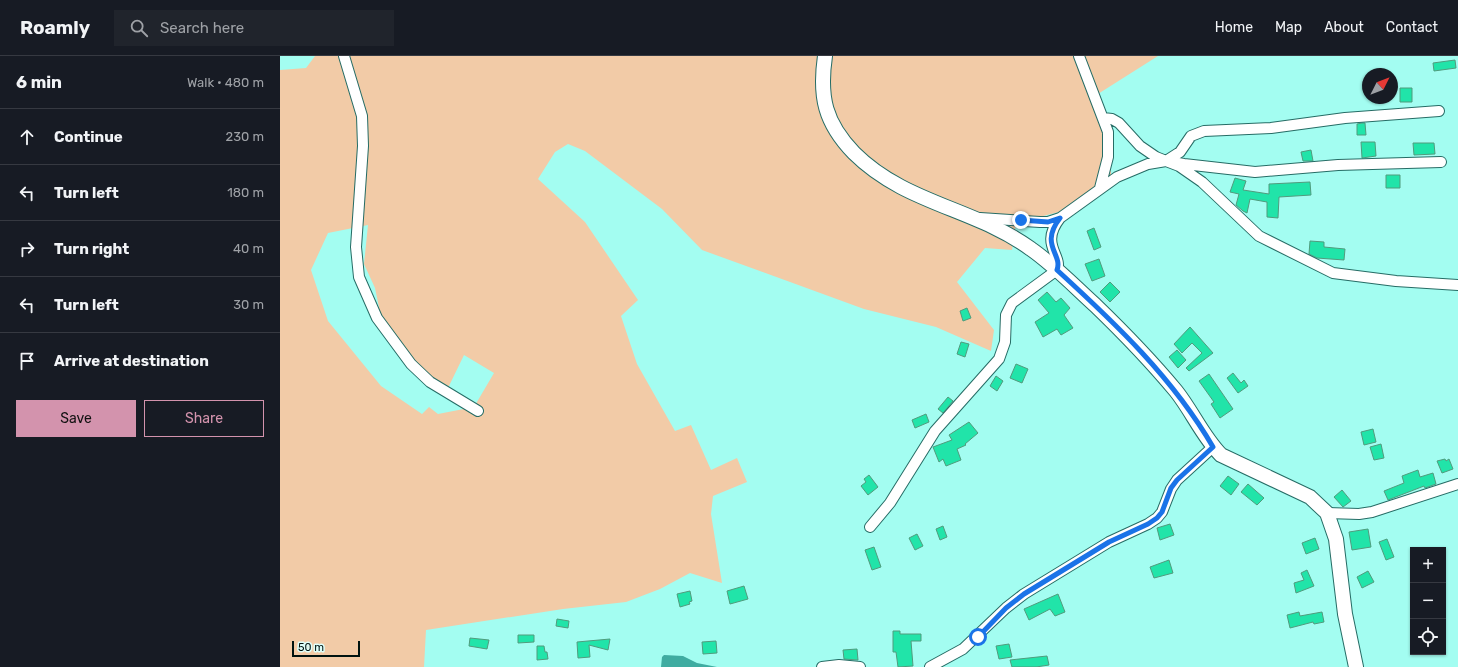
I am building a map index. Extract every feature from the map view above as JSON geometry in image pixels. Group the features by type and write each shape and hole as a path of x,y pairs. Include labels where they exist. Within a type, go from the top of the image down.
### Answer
{"street":[{"path":"344,56 362,116 363,146 356,247 359,277 377,318 411,364 430,382 478,411"},
{"path":"825,56 823,95 826,113 839,134 854,153 904,190 974,217 1013,236 1057,270 1108,318 1162,374 1183,401 1213,447 1229,460 1310,497 1327,513 1336,539 1345,614 1356,667"},
{"path":"1079,56 1103,118 1109,143 1105,174 1100,188"},
{"path":"1166,161 1180,152 1191,136 1204,131 1271,128 1345,118 1439,111"},
{"path":"1103,118 1112,119 1119,123 1146,152 1179,166 1202,182 1259,236 1333,273 1396,281 1458,284"},
{"path":"974,217 1048,222 1060,218 1100,188 1133,169 1148,164 1166,161 1255,172 1338,165 1440,162"},
{"path":"870,527 890,503 921,456 935,431 999,359 1005,342 1006,315 1012,303 1057,270 1058,262 1052,249 1051,239 1053,230 1060,218"},
{"path":"930,667 963,649 1006,608 1024,594 1109,542 1148,524 1157,518 1162,512 1171,488 1177,480 1213,447"},
{"path":"1327,513 1359,514 1372,512 1458,484"},
{"path":"822,667 839,664 860,667"}],"shaded area":[{"path":"315,56 1158,56 1090,99 1106,121 1111,150 1111,175 1059,212 1016,223 1012,250 985,248 957,282 994,330 991,351 936,327 864,309 702,250 662,209 585,151 568,144 555,152 538,179 585,222 638,300 621,316 637,364 675,431 691,425 711,470 737,458 747,482 713,496 711,514 722,583 690,573 660,589 626,602 563,609 426,630 424,667 280,667 280,70 306,68","holes":["368,225 364,264 375,288 380,312 392,334 429,377 448,388 464,355 494,373 474,407 438,414 429,407 422,414 381,386 328,321 311,270 328,233"]}],"water":[{"path":"664,655 683,656 697,663 717,667 661,667 662,657"}],"building":[{"path":"1455,60 1456,68 1434,71 1433,63"},
{"path":"1400,88 1412,88 1412,102 1400,102"},
{"path":"1365,123 1366,135 1357,135 1357,124"},
{"path":"1361,142 1375,142 1376,156 1362,158"},
{"path":"1413,143 1434,143 1435,154 1414,155"},
{"path":"1311,150 1313,161 1303,161 1301,152"},
{"path":"1386,175 1400,175 1400,188 1386,188"},
{"path":"1235,178 1246,181 1243,190 1269,194 1269,184 1310,182 1311,195 1279,197 1278,218 1267,217 1267,202 1250,199 1247,213 1236,205 1239,194 1230,192"},
{"path":"1094,228 1101,247 1094,250 1087,231"},
{"path":"1310,241 1324,242 1324,247 1345,249 1344,260 1317,258 1309,254"},
{"path":"1099,259 1105,276 1092,281 1085,264"},
{"path":"1110,282 1120,292 1110,302 1100,292"},
{"path":"1047,292 1056,302 1061,298 1070,308 1064,315 1073,328 1061,335 1057,329 1043,337 1035,322 1049,313 1038,300"},
{"path":"967,308 971,318 963,321 960,311"},
{"path":"1190,327 1213,353 1189,371 1186,368 1202,353 1192,343 1182,353 1174,344"},
{"path":"961,342 969,344 965,357 957,354"},
{"path":"1177,350 1186,360 1178,368 1169,357"},
{"path":"1016,364 1028,369 1022,383 1010,378"},
{"path":"1233,373 1241,383 1244,380 1248,386 1238,393 1227,378"},
{"path":"1209,374 1233,409 1220,418 1211,404 1214,402 1199,381"},
{"path":"996,376 1003,381 997,391 990,386"},
{"path":"948,397 953,401 943,413 938,409"},
{"path":"926,414 929,422 915,428 912,420"},
{"path":"969,422 978,433 965,444 966,445 957,449 961,460 946,466 943,459 939,462 933,447 952,440 949,435"},
{"path":"1373,429 1376,442 1364,445 1361,432"},
{"path":"1381,444 1384,458 1374,460 1370,447"},
{"path":"1445,459 1446,461 1449,459 1453,469 1442,473 1437,461"},
{"path":"1418,470 1420,477 1433,473 1436,484 1425,488 1424,486 1388,500 1384,491 1404,483 1402,476"},
{"path":"869,475 878,487 868,495 861,486 866,482 864,479"},
{"path":"1228,476 1239,484 1231,495 1220,486"},
{"path":"1248,484 1264,498 1257,505 1241,492"},
{"path":"1342,490 1351,501 1343,507 1334,497"},
{"path":"1170,524 1174,535 1160,540 1157,528"},
{"path":"943,526 947,537 940,540 936,529"},
{"path":"1368,529 1371,547 1352,550 1349,532"},
{"path":"917,534 923,546 915,550 909,538"},
{"path":"1315,538 1319,549 1306,554 1302,543"},
{"path":"1387,539 1394,557 1386,560 1379,542"},
{"path":"874,547 881,567 872,570 865,550"},
{"path":"1169,560 1173,573 1154,578 1150,567"},
{"path":"1307,570 1314,586 1296,593 1294,583 1304,580 1301,573"},
{"path":"1368,571 1374,582 1362,588 1357,577"},
{"path":"744,586 748,599 730,604 727,591"},
{"path":"690,591 692,601 689,602 690,604 680,607 677,594"},
{"path":"1058,594 1065,612 1055,616 1050,609 1029,620 1024,609"},
{"path":"1299,612 1300,616 1322,612 1324,622 1314,624 1313,622 1290,628 1287,615"},
{"path":"557,619 569,621 568,628 556,626"},
{"path":"893,631 900,631 900,634 921,634 921,641 911,641 913,666 898,667 896,652 893,652"},
{"path":"518,635 534,635 534,642 518,643"},
{"path":"470,638 489,640 487,649 469,646"},
{"path":"610,639 608,650 589,645 590,657 578,658 577,642"},
{"path":"716,641 717,653 703,654 702,642"},
{"path":"1009,644 1012,657 999,659 996,646"},
{"path":"537,646 544,646 548,659 537,660"},
{"path":"857,649 858,660 844,659 843,650"},
{"path":"1047,656 1049,665 1036,667 1012,667 1010,660"}],"route":[{"path":"978,637 997,616 1024,594 1109,542 1148,524 1157,518 1162,512 1171,488 1177,480 1213,447 1202,428 1162,374 1108,318 1057,270 1058,262 1052,249 1051,239 1053,230 1060,218 1048,222 1021,220"}]}
